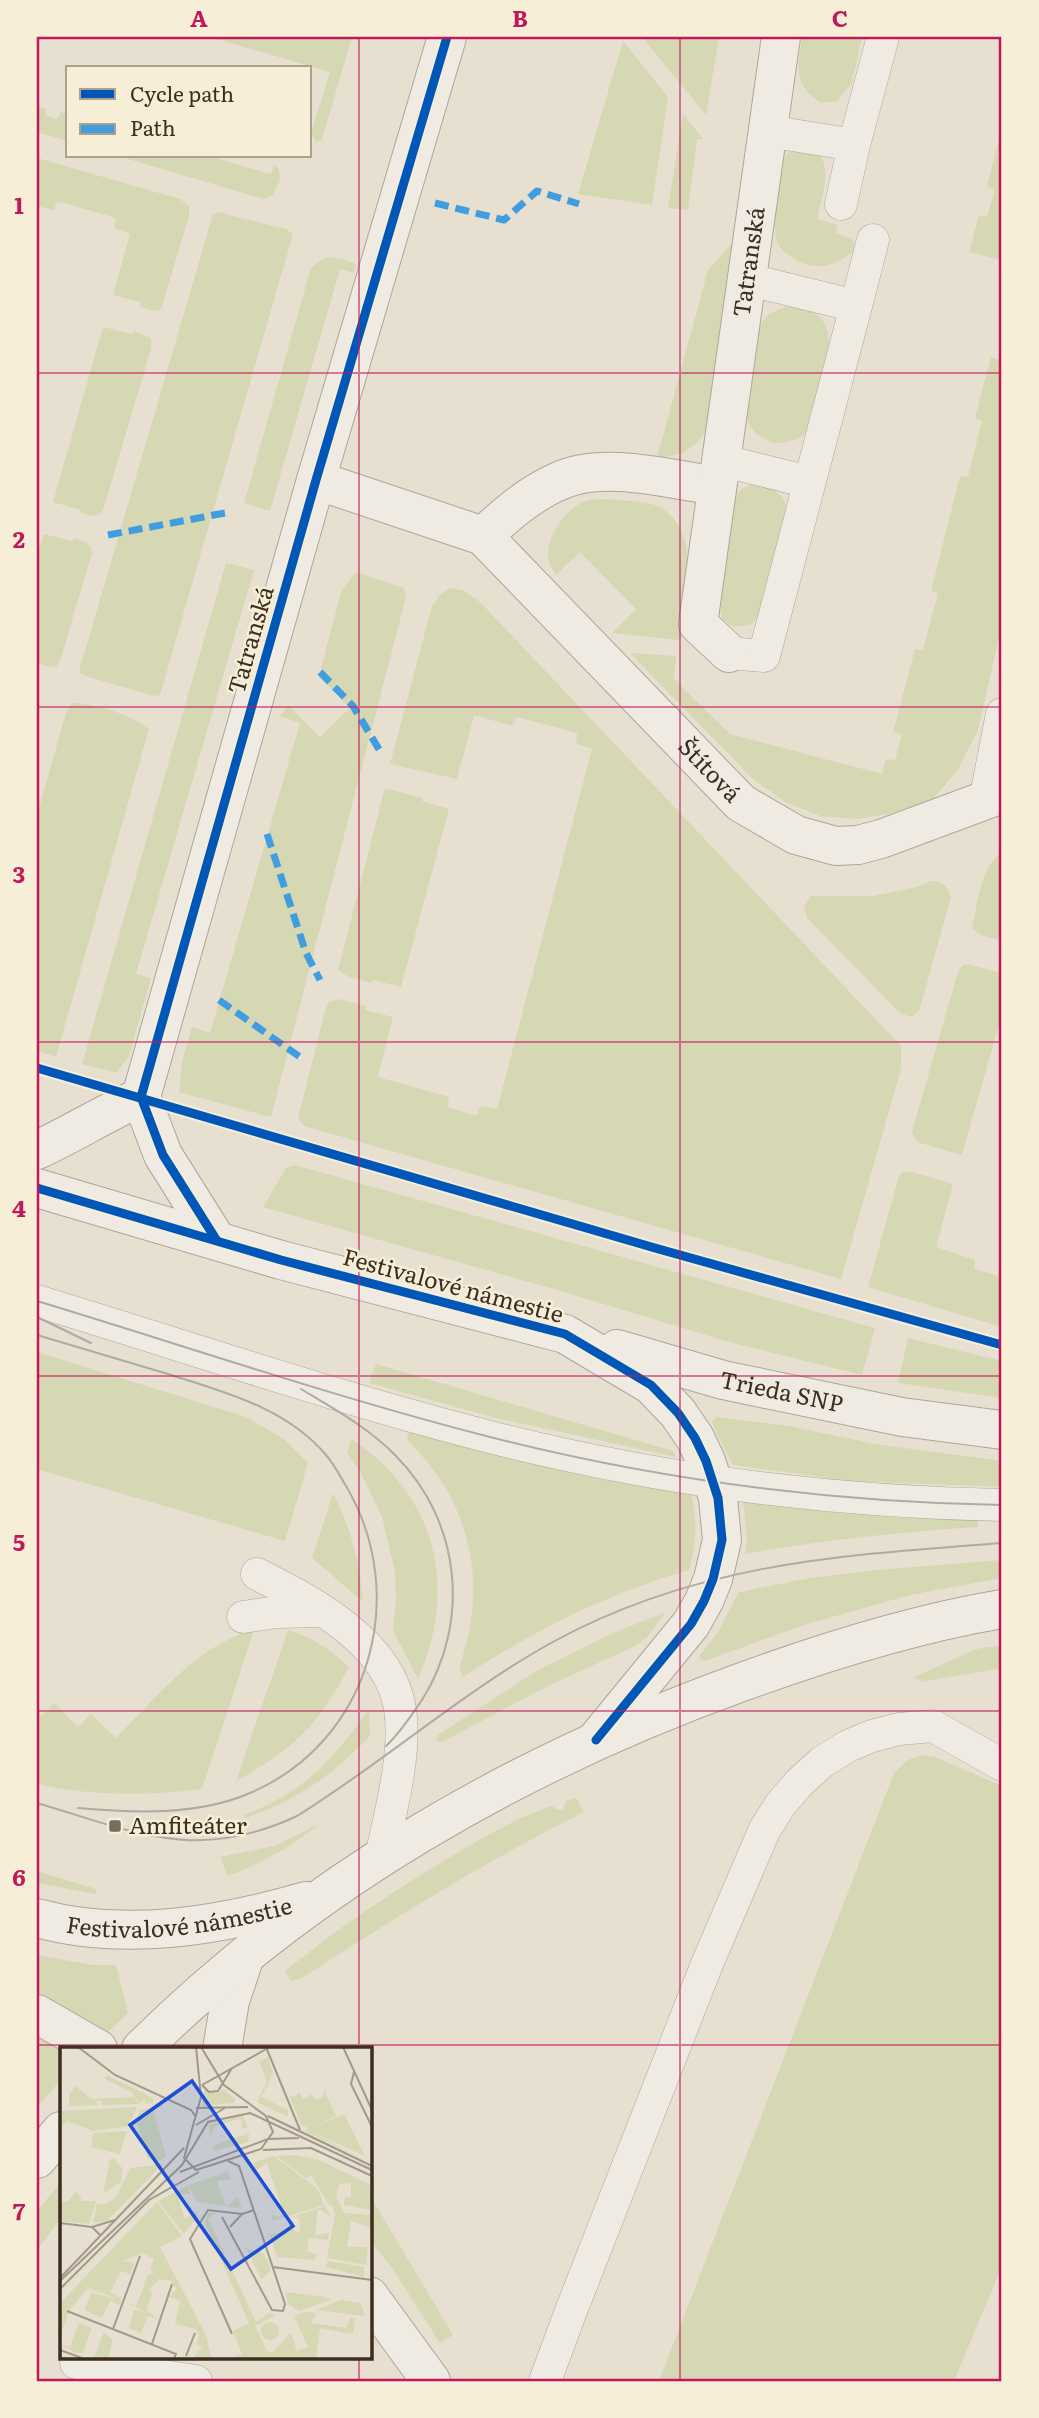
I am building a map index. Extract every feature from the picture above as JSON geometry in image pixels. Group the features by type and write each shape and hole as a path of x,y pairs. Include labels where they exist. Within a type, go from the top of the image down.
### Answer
{"street":[{"name":"Tatranská","path":"141,1097 316,480 447,37"},
{"name":"Tatranská","path":"729,653 698,624 781,37"},
{"path":"316,480 483,536 518,505 559,481 586,473 718,473"},
{"name":"Štítová","path":"483,536 741,803 774,824 818,842 836,846 858,845 994,798"},
{"path":"37,1150 141,1097 163,1154 217,1241"},
{"name":"Festivalové námestie","path":"37,1188 281,1260 565,1334 651,1385 678,1413 695,1438 715,1483 722,1540 704,1601 691,1624 596,1740 500,1786 380,1857 321,1896 245,1956 143,2047"},
{"name":"Trieda SNP","path":"565,1334 723,1380 902,1417 1002,1430"},
{"path":"596,1740 689,1701 795,1662 895,1632 1002,1608"},
{"name":"Festivalové námestie","path":"37,1919 104,1929 161,1929 276,1909 321,1896"},
{"path":"222,2047 230,2001 245,1956"},
{"path":"37,2014 95,2047"},
{"path":"37,2159 60,2132"},
{"path":"371,2299 431,2381"}],"lane":[{"path":"841,204 883,37"},
{"path":"768,131 854,145"},
{"path":"729,653 764,656 873,240"},
{"path":"746,279 856,306"},
{"path":"718,473 809,482"},
{"path":"994,798 1002,714"},
{"path":"37,1301 345,1396 492,1438 620,1466 715,1483 875,1500 1002,1505"},
{"path":"257,1574 324,1611 356,1635 371,1652 391,1683 399,1703 399,1765 380,1857"},
{"path":"243,1617 277,1612 324,1611"},
{"path":"545,2381 707,1964 764,1831 780,1805 808,1774 848,1746 899,1729 933,1726 1002,1765"},
{"path":"76,2363 196,2381"}],"green space":[{"path":"210,37 352,37 322,139 316,142 312,130 330,72"},
{"path":"642,37 719,37 706,115"},
{"path":"802,37 862,37 852,83 837,101 821,103 801,82 799,66"},
{"path":"623,41 668,97 652,205 578,194"},
{"path":"37,106 46,109 46,116 57,119 61,112 66,114 66,140 37,132"},
{"path":"683,114 703,139 697,139 688,210 668,208"},
{"path":"1002,128 1002,260 969,252 979,215 987,217 995,190 987,186"},
{"path":"792,150 817,152 822,159 826,175 817,219 838,225 836,233 853,240 854,251 833,264 817,266 802,263 787,254 778,244 775,203 778,179 783,160"},
{"path":"37,158 180,199 189,206 189,216 161,309 155,311 140,307 140,302 113,295 130,234 114,228 116,218 57,201 54,210 37,206"},
{"path":"125,158 215,158 271,174 274,165 279,169 280,180 273,195 264,199"},
{"path":"218,212 286,229 293,234 160,695 153,696 85,676 80,673 80,668 212,216"},
{"path":"735,240 707,429 686,451 657,458 708,270"},
{"path":"329,257 356,264 354,273 340,269 270,511 244,503 311,268"},
{"path":"789,306 807,310 819,317 825,325 828,348 810,425 803,435 796,439 772,443 750,426 746,401 760,327 769,314"},
{"path":"103,327 132,334 134,331 151,338 151,349 104,507 101,514 93,516 53,502"},
{"path":"1002,347 1002,624 978,730 957,771 933,799 892,813 858,819 820,816 787,803 753,779 630,653 677,656 673,678 730,734 882,774 886,759 895,760 902,734 893,732 915,649 923,650 938,593 931,591 960,476 968,477 982,421 975,418 991,357 999,360"},
{"path":"750,485 773,490 781,496 787,507 761,613 752,624 734,627 722,619 720,606 732,500"},
{"path":"590,500 621,500 659,506 675,521 683,535 688,570 679,640 612,633 636,609 580,552 556,575 551,565 548,554 551,538 572,509"},
{"path":"44,534 85,542 91,547 92,553 61,658 57,666 50,667 37,663 37,557"},
{"path":"226,563 254,570 136,974 151,978 129,1056 117,1073 82,1064"},
{"path":"356,572 404,588 406,597 271,1117 179,1092 182,1061 192,1027 210,1033 300,723 280,716 289,706 320,737 350,708 319,676 341,592"},
{"path":"450,588 465,591 480,602 901,1046 901,1069 841,1279 304,1126 298,1118 326,1008 329,1002 339,999 366,1006 365,1010 393,1017 378,1077 449,1097 447,1107 477,1116 480,1106 497,1109 592,749 576,743 577,733 517,717 513,726 474,715 457,779 390,764 432,606 440,595"},
{"path":"72,703 113,711 149,729 56,1057 37,1051 37,815 66,713"},
{"path":"385,788 449,809 401,987 373,980 372,983 347,976 338,970"},
{"path":"1002,852 1002,941 980,935 972,928 984,876"},
{"path":"930,881 944,884 951,897 919,1011 911,1017 900,1013 807,918 804,907 811,896 874,896 917,887"},
{"path":"966,964 1002,973 1002,1014 962,1155 917,1142 912,1132 958,972"},
{"path":"295,1165 875,1328 862,1375 729,1342 263,1207 286,1168"},
{"path":"903,1172 912,1172 953,1184 936,1247 975,1260 974,1269 1002,1277 1002,1327 868,1287 899,1176"},
{"path":"908,1338 1002,1361 1002,1398 898,1383"},
{"path":"37,1352 246,1417 284,1439 308,1463 285,1541 37,1469"},
{"path":"376,1364 673,1451 676,1457 496,1418 369,1383"},
{"path":"716,1417 789,1426 875,1444 1002,1461 1002,1487 852,1481 733,1465 714,1428 712,1422"},
{"path":"409,1431 599,1479 691,1493 695,1532 689,1570 629,1590 572,1615 516,1644 463,1677 459,1667 471,1622 473,1600 470,1555 465,1533 447,1490 407,1439"},
{"path":"351,1439 380,1462 403,1487 421,1515 432,1546 437,1577 436,1611 430,1645 418,1679 393,1631 395,1572 382,1517 360,1471 347,1453"},
{"path":"333,1493 354,1546 363,1602 312,1558"},
{"path":"743,1502 860,1514 978,1520 978,1527 862,1537 745,1554 747,1537"},
{"path":"1002,1560 1002,1578 910,1595 804,1625 705,1661 700,1660 700,1655 718,1632 739,1592 810,1578"},
{"path":"666,1612 648,1636 637,1645 542,1689 442,1742 436,1740 438,1735 536,1671 613,1633"},
{"path":"254,1630 202,1789 119,1794 77,1791 37,1784 37,1712 41,1716 54,1703 78,1727 91,1714 116,1738 162,1690 196,1660 214,1647"},
{"path":"288,1630 321,1645 349,1667 326,1705 303,1734 274,1758 236,1781"},
{"path":"1002,1645 1002,1668 921,1682 914,1677 976,1649"},
{"path":"369,1709 370,1736 342,1763 297,1795 245,1818 244,1815 284,1796 316,1772 343,1744"},
{"path":"921,1755 935,1757 1002,1786 1002,2266 954,2381 659,2381 894,1773 908,1760"},
{"path":"576,1798 584,1812 477,1870 304,1977 291,1981 285,1971 345,1925 409,1882 500,1828 552,1806 558,1810 563,1809 566,1801"},
{"path":"319,1824 276,1854 228,1876 220,1857 274,1846"},
{"path":"37,1871 96,1889 96,1894 37,1883"},
{"path":"37,1955 93,1965 116,1965 128,2013 107,2033 37,1994"},
{"path":"37,2035 60,2048 60,2081 37,2107"},
{"path":"60,2183 60,2219 37,2250 37,2211"},
{"path":"371,2197 453,2335 440,2343 392,2268 371,2242"}],"tram line":[{"path":"37,1301 379,1407 556,1453 683,1477 810,1494 1002,1505"},
{"path":"37,1317 91,1343"},
{"path":"37,1335 232,1395 274,1413 293,1425 326,1455 346,1486 365,1529 375,1573 376,1618 367,1662 350,1702 325,1739 291,1770 250,1793 209,1806 143,1812 78,1808"},
{"path":"301,1389 363,1428 396,1456 418,1482 434,1511 446,1542 452,1574 448,1638 438,1670 422,1700 386,1746"},
{"path":"37,1803 105,1824 166,1838 228,1838 261,1830 297,1816 518,1663 605,1616 660,1595 715,1579 771,1568 884,1552 1002,1543"}],"marked path":[{"path":"435,203 504,220 537,191 579,204"},
{"path":"108,535 230,512"},
{"path":"320,672 353,706 380,751"},
{"path":"267,834 306,953 320,980"},
{"path":"219,1000 300,1057"}],"cycle path":[{"path":"217,1241 163,1155 141,1097 316,480 447,37"},
{"path":"37,1068 655,1248 1002,1345"},
{"path":"37,1188 281,1260 565,1334 651,1385 678,1413 706,1461 718,1498 722,1540 713,1579 691,1624 596,1740"}],"place":[{"name":"Amfiteáter","path":"115,1826"}]}
